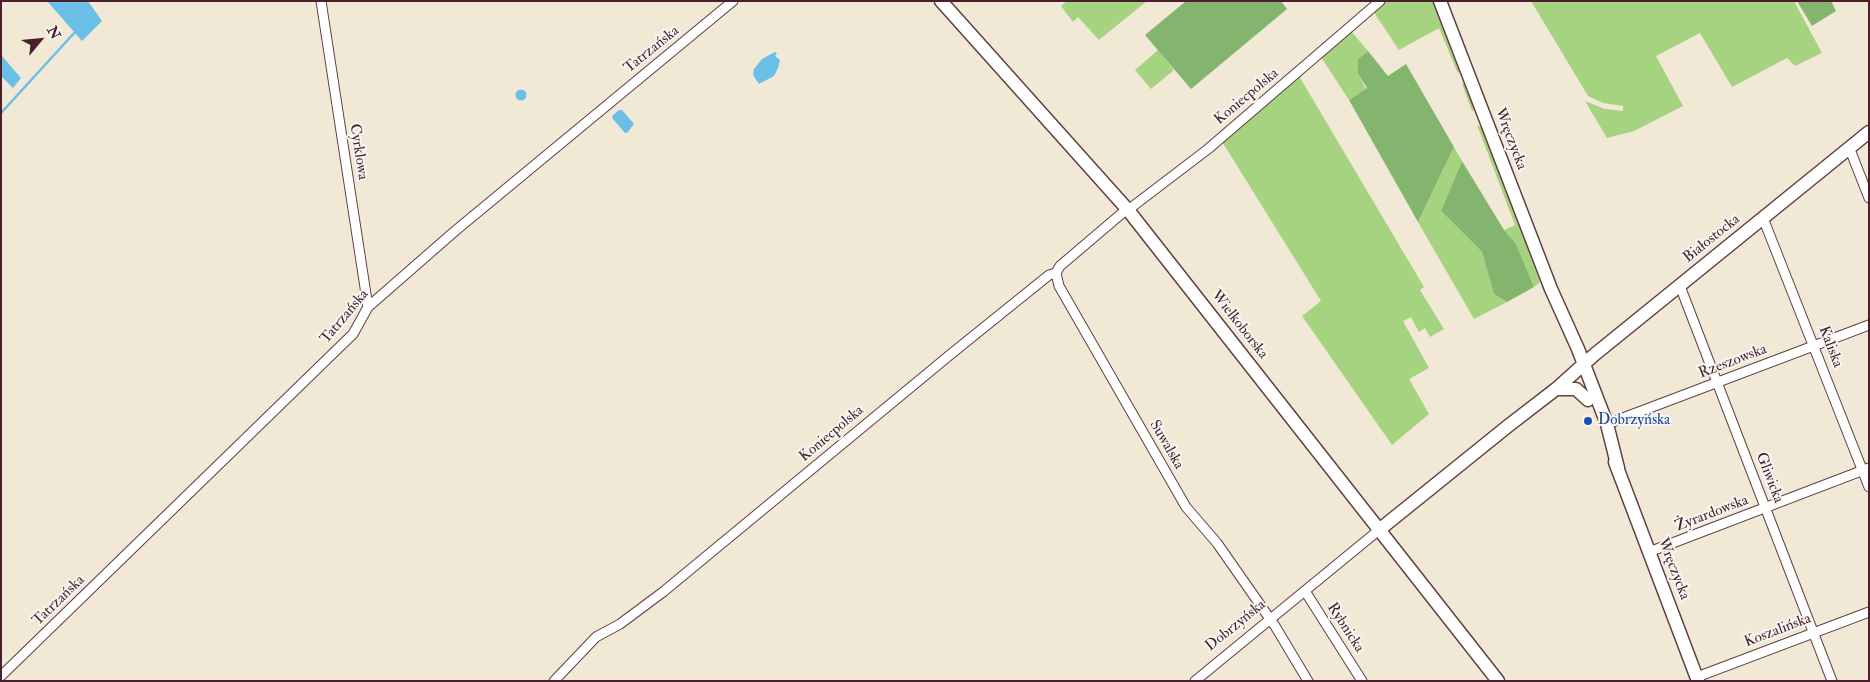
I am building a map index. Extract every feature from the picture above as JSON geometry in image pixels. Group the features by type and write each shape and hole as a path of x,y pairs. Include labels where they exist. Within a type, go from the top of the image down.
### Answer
{"street":[{"name":"Cyrklowa","path":"320,1 368,307"},
{"name":"Tatrzańska","path":"1,676 353,334 368,307 455,231 733,1"},
{"name":"Wielkoborska","path":"941,1 1128,210 1498,681"},
{"name":"Koniecpolska","path":"554,681 596,637 620,624 663,592 951,354 1049,275 1056,273 1060,266 1128,210 1208,149 1380,1"},
{"name":"Wręczycka","path":"1440,1 1583,371 1606,424 1618,468 1698,679"},
{"name":"Białostocka","path":"1583,371 1680,286 1869,132"},
{"path":"1849,148 1869,198"},
{"name":"Kaliska","path":"1764,218 1814,346 1866,469 1869,487"},
{"name":"Suwalska","path":"1056,273 1059,286 1186,507 1216,543 1270,620 1308,681"},
{"name":"Gliwicka","path":"1680,286 1832,681"},
{"name":"Rzeszowska","path":"1606,424 1717,384 1869,325"},
{"name":"Wręczycka","path":"1583,371 1588,400 1602,436 1618,468"},
{"name":"Dobrzyńska","path":"1195,681 1508,426 1583,371"},
{"path":"1556,389 1576,389 1588,400"},
{"name":"Żyrardowska","path":"1649,552 1866,469"},
{"name":"Rybnicka","path":"1305,591 1362,681"},
{"name":"Koszalińska","path":"1698,679 1814,631 1869,612"}],"green space":[{"path":"1067,1 1147,1 1099,40 1078,17 1073,22 1061,6"},
{"path":"1186,1 1281,1 1287,9 1191,89 1145,35"},
{"path":"1386,1 1435,1 1460,67 1458,74 1439,28 1399,50 1373,11"},
{"path":"1531,1 1794,1 1822,53 1795,66 1787,58 1732,87 1700,33 1656,56 1683,106 1634,131 1607,138 1585,101 1605,109 1623,111 1623,106 1603,103 1588,96"},
{"path":"1797,1 1831,1 1836,11 1812,26"},
{"path":"1351,31 1368,51 1358,59 1358,74 1366,89 1349,100 1321,57"},
{"path":"1158,50 1174,70 1151,89 1135,70"},
{"path":"1368,51 1388,76 1406,64 1454,147 1418,222 1349,100 1367,88 1358,74 1358,59"},
{"path":"1299,76 1424,287 1420,290 1444,329 1430,337 1425,328 1419,332 1411,317 1403,321 1429,368 1409,379 1429,414 1392,445 1302,316 1321,301 1221,140"},
{"path":"1466,83 1476,109 1472,111 1462,84"},
{"path":"1477,125 1483,128 1540,282 1534,287 1516,244 1504,230 1515,225"},
{"path":"1454,147 1462,161 1441,211 1482,252 1494,294 1507,302 1474,319 1418,222"},
{"path":"1462,161 1504,230 1516,244 1534,287 1507,302 1494,294 1482,252 1441,211"}],"water":[{"path":"47,1 88,1 102,21 82,41"},
{"path":"775,52 777,53 775,56 780,60 774,76 759,84 753,75 754,69 762,59"},
{"path":"2,56 21,78 13,88 1,76"},
{"path":"521,89 527,95 521,101 515,95"},
{"path":"619,110 622,110 634,124 625,133 612,116"}],"waterway":[{"path":"1,113 76,31"}],"place":[{"name":"Dobrzyńska","path":"1588,421"}]}
